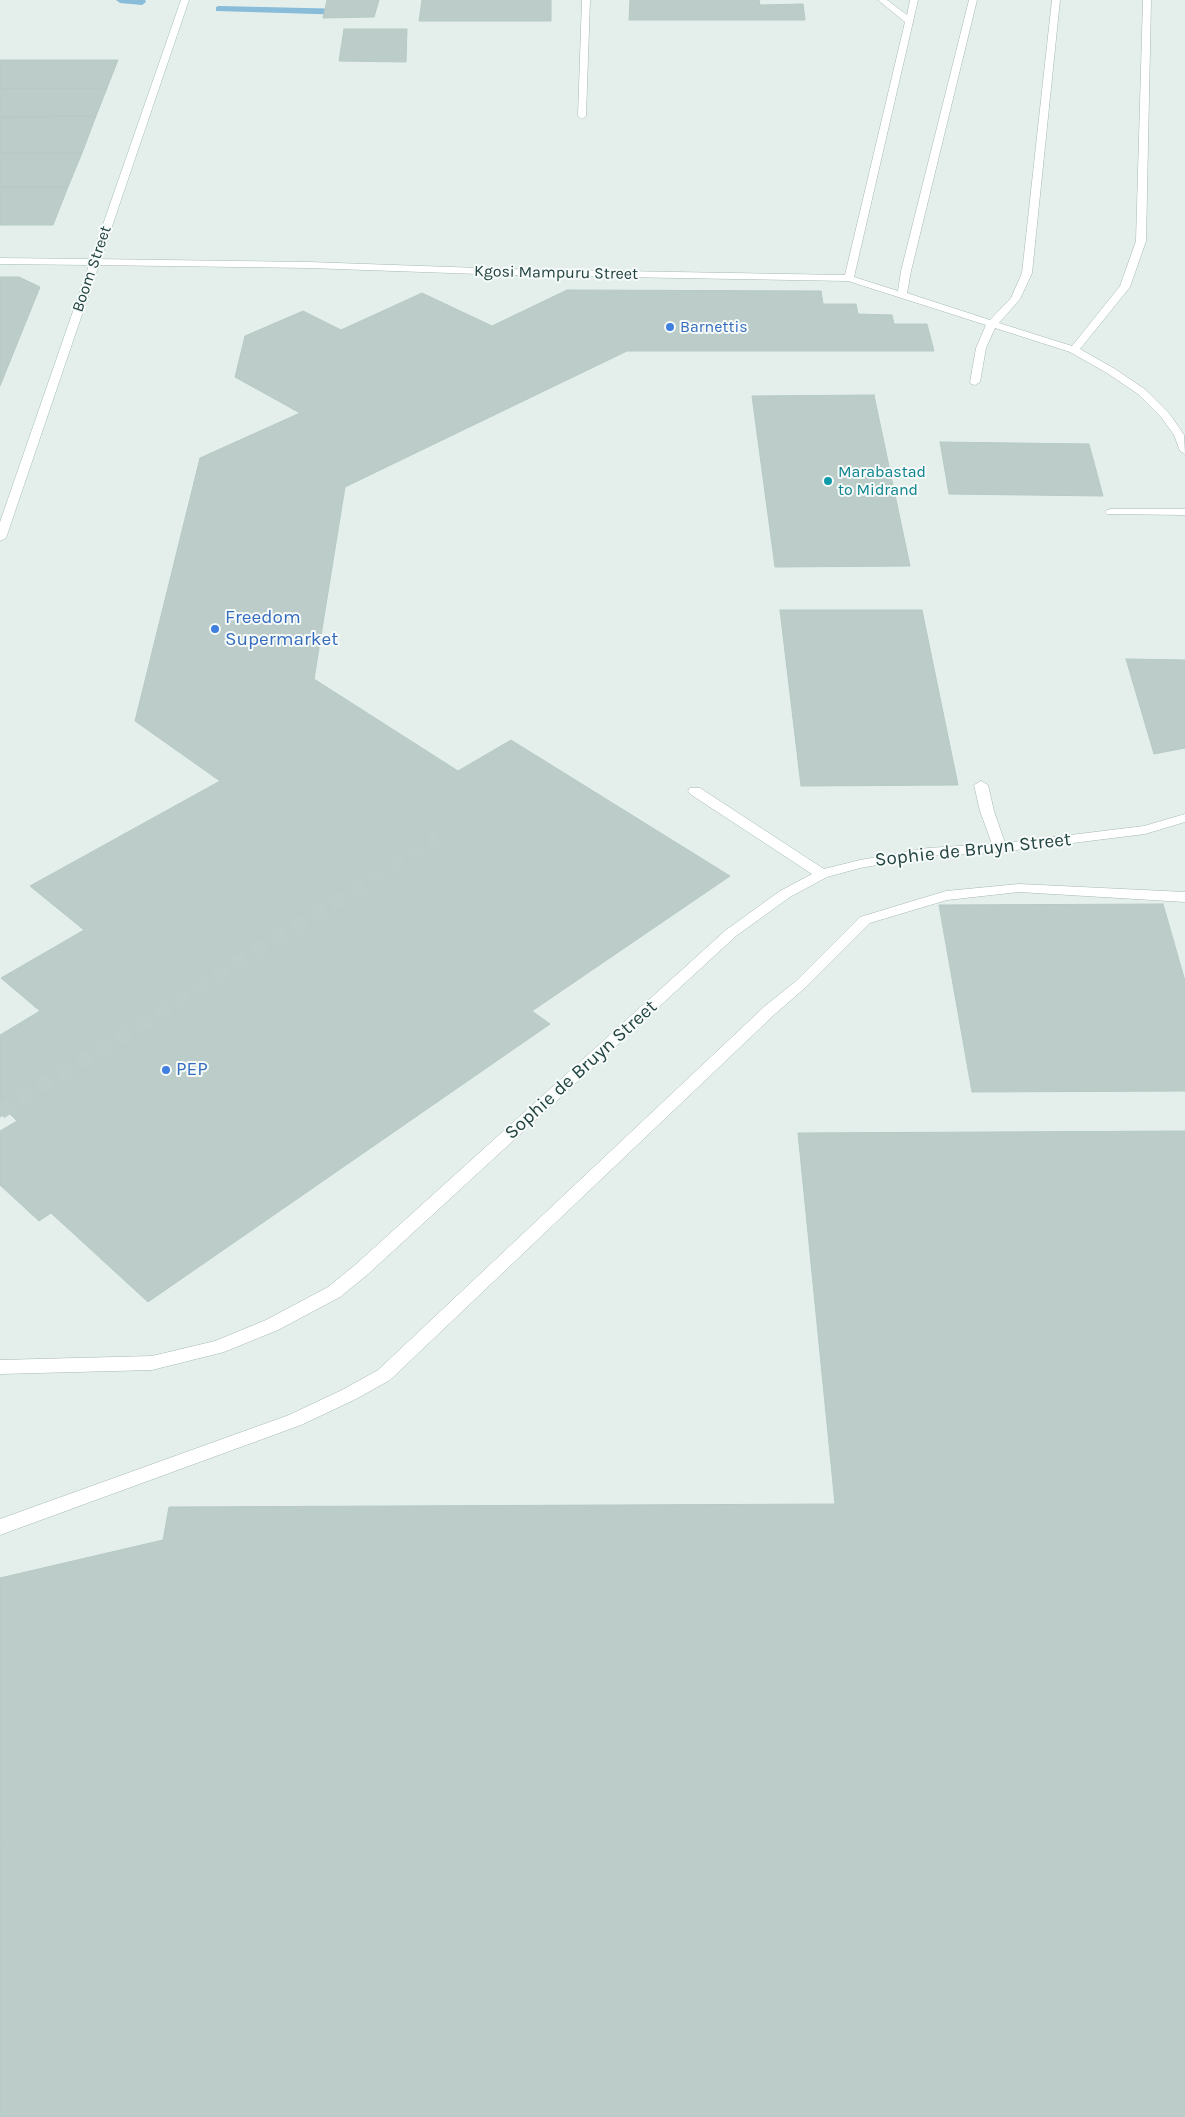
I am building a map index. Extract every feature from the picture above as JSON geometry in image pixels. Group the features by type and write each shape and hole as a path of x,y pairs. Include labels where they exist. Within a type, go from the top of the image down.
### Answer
{"main road":[{"name":"Boom Street","path":"0,538 185,0"},
{"path":"582,116 586,0"},
{"path":"882,0 909,22"},
{"path":"849,278 914,0"},
{"path":"902,296 906,271 973,0"},
{"path":"975,382 981,348 992,324 1015,299 1027,274 1056,0"},
{"path":"1074,350 1125,287 1141,241 1147,0"},
{"name":"Kgosi Mampuru Street","path":"0,261 309,265 507,272 849,278 1074,350 1112,371 1142,392 1165,415 1179,435 1185,451"},
{"path":"1111,512 1185,512"},
{"path":"981,785 986,811 1000,848"},
{"path":"695,791 822,874"},
{"name":"Sophie de Bruyn Street","path":"0,1367 152,1363 218,1347 272,1325 334,1292 361,1270 731,933 786,894 822,874 860,864 928,852 1000,848 1145,830 1185,818"},
{"path":"0,1527 295,1420 350,1394 384,1375 770,1010 801,984 865,920 946,896 1019,888 1185,897"}],"building":[{"path":"327,0 379,0 374,17 323,18"},
{"path":"422,0 551,0 551,21 419,21"},
{"path":"630,0 759,0 760,5 803,4 805,20 629,20"},
{"path":"344,29 407,29 406,62 339,61"},
{"path":"0,60 118,60 107,88 0,88"},
{"path":"0,88 107,88 96,116 0,117"},
{"path":"96,116 82,153 0,153 0,117"},
{"path":"0,153 82,153 68,187 0,187"},
{"path":"0,187 68,187 53,225 0,225"},
{"path":"0,277 19,277 40,287 0,386"},
{"path":"567,290 821,291 823,304 856,304 858,314 892,315 894,324 927,324 934,351 627,351 345,487 314,679 458,771 511,740 730,876 532,1011 550,1024 148,1302 51,1213 39,1221 0,1185 0,1131 17,1121 8,1112 0,1117 0,1035 40,1011 1,978 84,930 30,886 220,781 135,721 200,458 300,413 235,377 245,336 303,311 341,330 422,293 492,326"},
{"name":"Marabastad to Midrand","path":"874,395 910,566 775,567 752,396"},
{"path":"940,442 1089,444 1103,496 949,494"},
{"path":"780,610 922,610 958,785 801,786"},
{"path":"1126,659 1185,660 1185,748 1154,754"},
{"path":"1163,904 1185,981 1185,1091 972,1092 939,905"},
{"path":"1185,1131 1185,2117 0,2117 0,1578 163,1540 169,1507 835,1504 798,1133"}],"waterway":[{"path":"120,0 142,2"},
{"path":"219,9 349,12"}],"tunnel":[{"path":"0,1112 438,838"}],"place":[{"name":"Barnettis","path":"670,327"},
{"name":"Marabastad to Midrand","path":"828,481"},
{"name":"Freedom Supermarket","path":"215,629"},
{"name":"PEP","path":"166,1070"}]}
